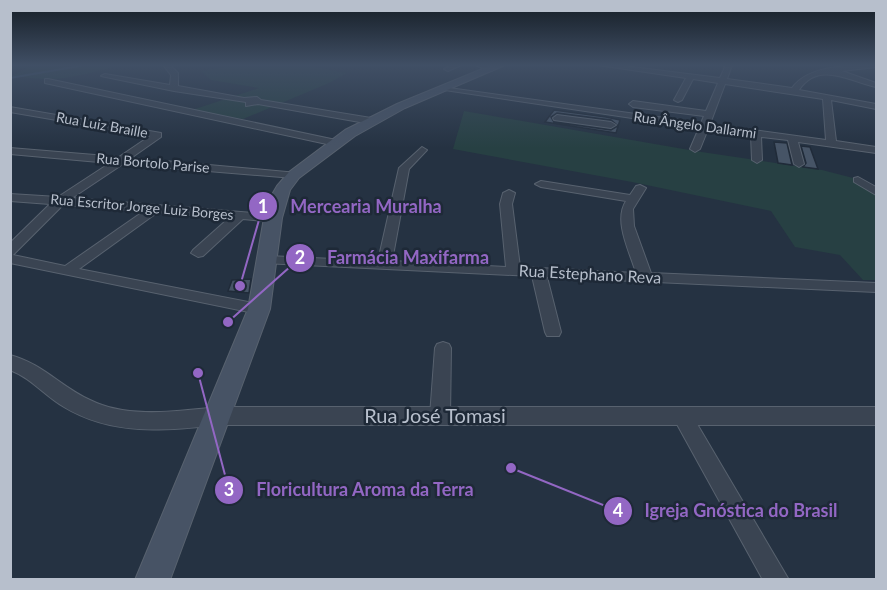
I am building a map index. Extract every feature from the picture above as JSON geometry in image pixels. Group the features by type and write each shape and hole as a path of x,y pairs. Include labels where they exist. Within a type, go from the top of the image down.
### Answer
{"main road":[{"path":"152,579 259,309 278,198 294,175 336,142 371,121 434,93"}],"street":[{"path":"102,93 336,142"},
{"path":"196,93 244,100 244,104 258,102 371,121"},
{"name":"Rua Ângelo Dallarmi","path":"467,93 876,150"},
{"path":"678,100 682,93"},
{"path":"695,149 718,93"},
{"path":"804,93 876,106"},
{"path":"827,96 831,143"},
{"path":"633,104 710,114"},
{"name":"Rua Luiz Braille","path":"10,109 158,135 123,160"},
{"path":"587,122 592,110"},
{"path":"557,118 611,125"},
{"path":"756,133 757,160"},
{"path":"792,138 799,164"},
{"path":"384,266 404,168 422,150"},
{"name":"Rua Bortolo Parise","path":"10,151 294,175"},
{"path":"10,252 41,218 62,200 123,160"},
{"path":"858,180 876,192"},
{"path":"541,184 636,193 627,209 628,226 645,278"},
{"path":"509,193 506,204 513,270"},
{"name":"Rua Escritor Jorge Luiz Borges","path":"10,196 273,218"},
{"path":"68,270 154,209"},
{"path":"198,253 239,216"},
{"path":"10,260 259,309"},
{"name":"Rua Estephano Reva","path":"268,260 538,271 875,289"},
{"path":"538,271 553,332"},
{"path":"440,416 443,348"},
{"name":"Rua José Tomasi","path":"10,362 34,371 65,397 93,413 117,419 154,422 218,416 876,416"},
{"path":"683,417 777,579"}],"green space":[{"path":"245,93 306,93 243,119 192,110"},
{"path":"464,111 695,151 822,170 857,179 876,193 876,280 863,280 840,255 795,247 771,211 632,182 453,149"}],"building":[{"path":"554,110 620,120 616,133 545,122","holes":["557,113 611,120 618,126 611,130 554,122 551,117"]},
{"path":"774,142 787,143 792,165 778,163"},
{"path":"801,146 810,147 818,169 803,167 806,163"},
{"path":"251,279 249,293 228,291 232,280"}],"place":[{"name":"Mercearia Muralha","path":"240,286"},
{"name":"Farmácia Maxifarma","path":"228,322"},
{"name":"Floricultura Aroma da Terra","path":"198,373"},
{"name":"Igreja Gnóstica do Brasil","path":"511,468"}]}
